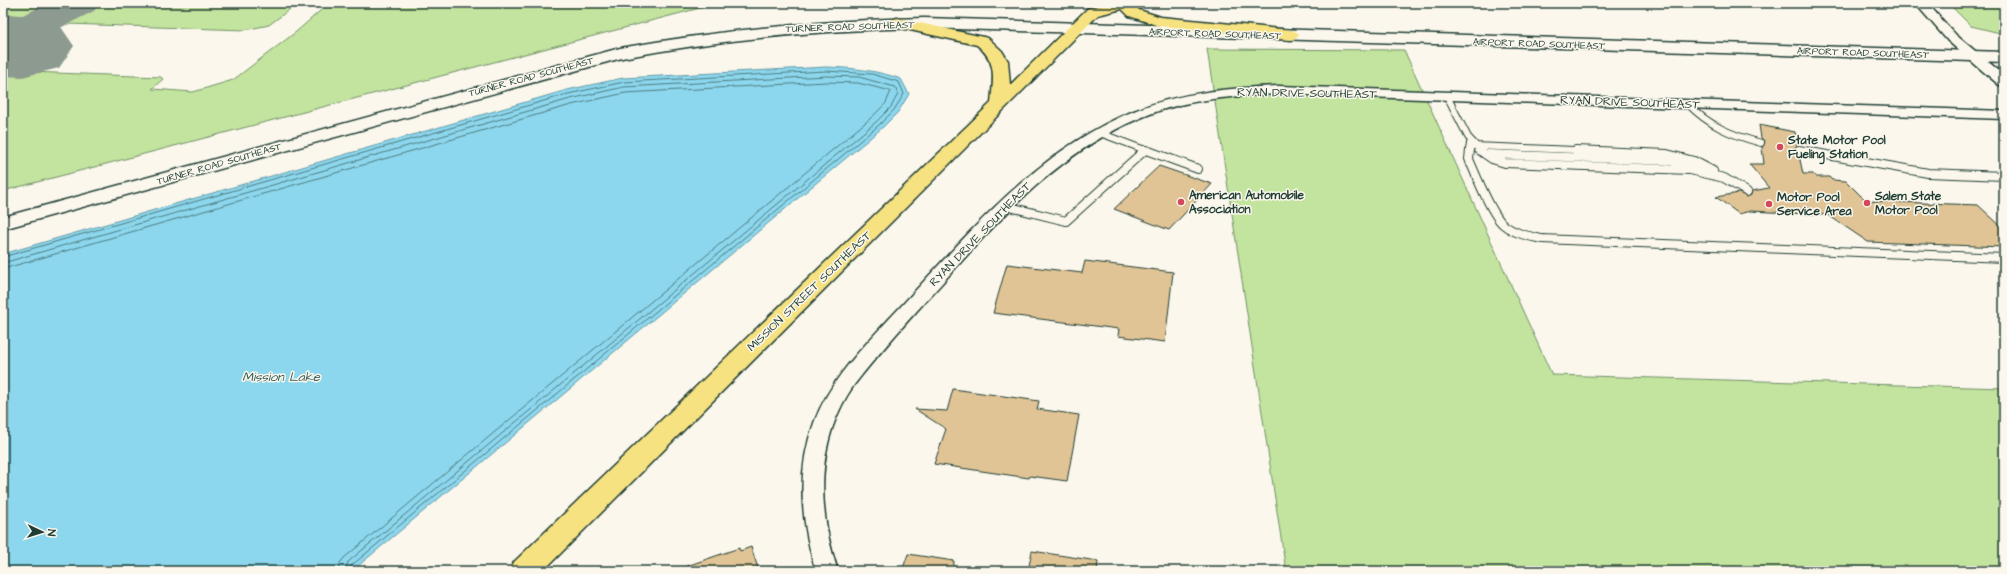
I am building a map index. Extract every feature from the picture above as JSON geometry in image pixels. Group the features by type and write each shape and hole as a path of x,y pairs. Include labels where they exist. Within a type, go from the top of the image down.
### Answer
{"highway":[{"name":"MISSION STREET SOUTHEAST","path":"524,571 1000,104 1074,29 1092,7 1116,7 1120,3"},
{"path":"1125,3 1134,13 1158,21 1291,35"},
{"path":"897,23 982,41 992,48 1001,63 1000,104"}],"main road":[{"name":"TURNER ROAD SOUTHEAST","path":"3,223 620,52 672,42 783,28 897,23 1074,29"},
{"name":"AIRPORT ROAD SOUTHEAST","path":"1074,29 2004,57"}],"street":[{"path":"1921,3 1952,38 1970,55 2004,82"},
{"name":"RYAN DRIVE SOUTHEAST","path":"827,571 822,558 812,508 813,466 832,403 847,380 866,356 975,235 1031,181 1062,157 1100,133 1140,113 1181,101 1221,93 1279,90 2004,115"}],"lane":[{"path":"1447,96 1476,148 1491,158 1505,162 1678,168 1724,178"},
{"path":"1688,104 1699,118 1726,133 1762,143"},
{"path":"1100,133 1198,169"},
{"path":"1476,148 1672,161 1697,166 1724,178"},
{"path":"1476,148 1667,154 1694,161 1747,192"},
{"path":"1476,148 1469,159 1494,212 1503,224 1517,233 1542,239 2004,258"},
{"path":"1006,206 1066,221 1145,150"},
{"path":"1798,150 1928,173 2004,176"}],"green space":[{"path":"3,3 65,3 35,15 3,20"},
{"path":"97,3 298,3 269,25 245,30 67,24 68,19"},
{"path":"329,3 719,3 3,191 3,71 161,77 163,79 152,89 193,92 233,80 296,32"},
{"path":"1948,3 2004,3 2004,34 1971,26"},
{"path":"1207,49 1404,50 1552,375 2004,388 2004,571 1286,571"}],"water":[{"name":"Mission Lake","path":"826,67 864,70 892,76 901,79 909,94 898,112 882,128 352,571 3,571 3,254 567,90 623,78"}],"building":[{"name":"Salem State Motor Pool","path":"1759,125 1795,132 1797,145 1794,151 1799,155 1803,174 1813,174 1816,177 1829,177 1832,180 1846,181 1868,201 1978,205 2004,229 2004,247 1868,242 1828,215 1750,211 1739,214 1716,197 1739,193 1747,197 1751,195 1752,191 1769,188 1749,164 1764,164 1762,147 1765,142 1761,138"},
{"path":"1159,166 1212,184 1169,230 1114,209"},
{"path":"1085,261 1173,272 1165,342 1118,336 1119,329 993,313 1007,264 1082,273"},
{"path":"953,389 1039,401 1037,409 1079,415 1067,481 1030,476 1029,478 934,464 946,429 915,409 947,411"},
{"path":"751,547 759,571 682,571 681,568 739,548 740,551"},
{"path":"1032,551 1098,561 1097,571 1028,571"},
{"path":"908,554 954,561 953,571 902,571"}],"taxiway":[{"path":"3,40 80,3"}],"runway":[{"path":"3,45 22,46"}],"place":[{"name":"State Motor Pool Fueling Station","path":"1780,147"},
{"name":"American Automobile Association","path":"1181,202"},
{"name":"Salem State Motor Pool","path":"1867,203"},
{"name":"Motor Pool Service Area","path":"1769,204"}]}
